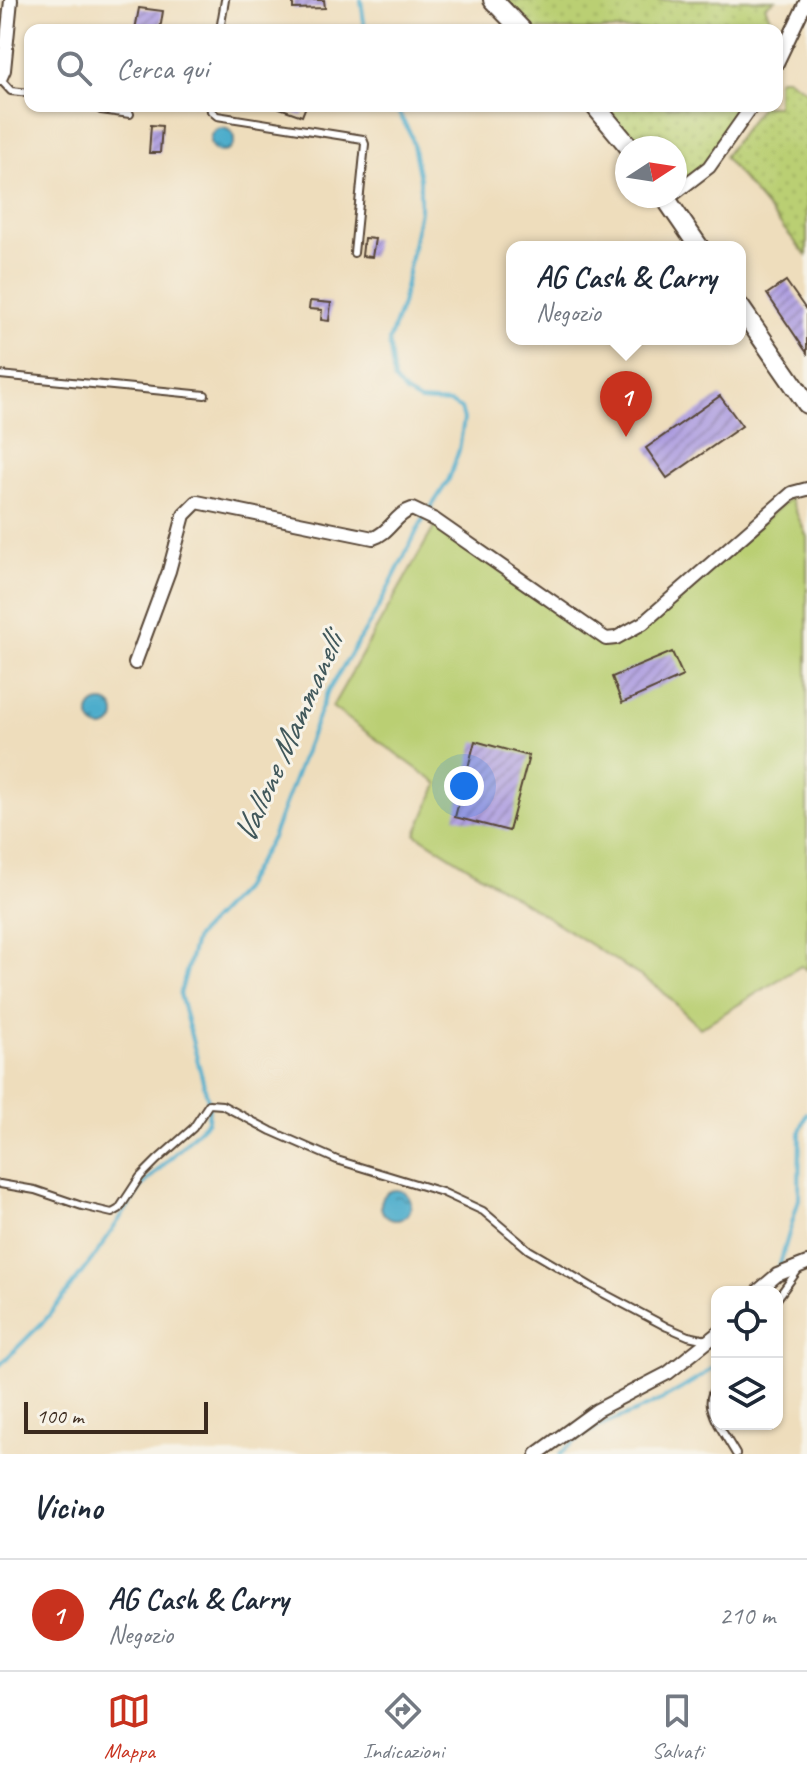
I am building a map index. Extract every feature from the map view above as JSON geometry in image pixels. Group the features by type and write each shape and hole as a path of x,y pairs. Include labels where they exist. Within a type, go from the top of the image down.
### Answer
{"main road":[{"path":"493,0 516,24"},
{"path":"600,112 620,136"},
{"path":"675,208 695,241"},
{"path":"746,316 807,404"}],"street":[{"path":"0,79 4,70 11,0"},
{"path":"783,50 807,0"},
{"path":"687,183 709,167 748,112"},
{"path":"135,663 169,571 184,515 197,502 373,538 382,535 404,511 412,509 435,520 606,639 616,638 643,623 792,493 807,489"},
{"path":"764,1286 777,1275 807,1263"},
{"path":"537,1454 597,1410 668,1373 711,1339"}],"lane":[{"path":"221,24 225,0"},
{"path":"0,79 11,91 24,92"},
{"path":"116,112 130,114"},
{"path":"212,112 217,116 363,139 354,253"},
{"path":"0,375 205,395"},
{"path":"0,1184 35,1190 112,1213 119,1209 140,1177 193,1128 209,1104 222,1105 337,1160 442,1192 483,1211 529,1250 575,1278 667,1327 688,1336 711,1337"},
{"path":"783,1289 792,1275 807,1263"},
{"path":"722,1430 736,1454"}],"green space":[{"path":"504,0 775,0 765,6 772,24 526,24"},
{"path":"783,78 807,91 807,256 724,157 757,112 783,112"},
{"path":"609,112 742,112 696,171 687,177 687,136 630,136"},
{"path":"790,498 807,537 807,970 801,966 700,1028 659,988 416,834 438,784 332,707 436,524 608,647 646,624"}],"water":[{"path":"222,128 231,131 234,140 231,149 222,152 213,149 210,140 213,131"},
{"path":"102,702 111,706 115,715 111,724 102,728 93,724 89,715 93,706"},
{"path":"396,1190 407,1194 411,1205 407,1216 396,1220 385,1216 381,1205 385,1194"}],"building":[{"path":"293,0 324,0 325,8 293,9"},
{"path":"139,8 163,11 161,24 136,24"},
{"path":"151,125 162,126 160,153 149,153"},
{"path":"364,238 375,239 372,257 362,256"},
{"path":"786,281 807,311 807,353 767,294"},
{"path":"310,301 331,303 329,321 321,320 322,310 309,309"},
{"path":"720,396 742,426 667,478 646,448"},
{"path":"672,652 683,676 622,703 612,677"},
{"path":"475,741 529,756 509,831 455,817"}],"waterway":[{"name":"Vallone Mammanelli","path":"361,0 364,24"},
{"name":"Vallone Mammanelli","path":"0,1365 46,1319 97,1253 141,1187 208,1121 209,1104 180,994 196,937 242,889 272,838 327,693 374,616 420,525 449,479 459,450 464,419 461,409 451,403 420,401 406,393 394,380 389,341 402,304 420,210 420,179 411,135 398,112"},
{"path":"778,1271 799,1199 800,1131 807,1113"},
{"path":"560,1454 589,1432 662,1400 711,1369"}],"place":[{"name":"AG Cash & Carry","path":"626,437"}]}
